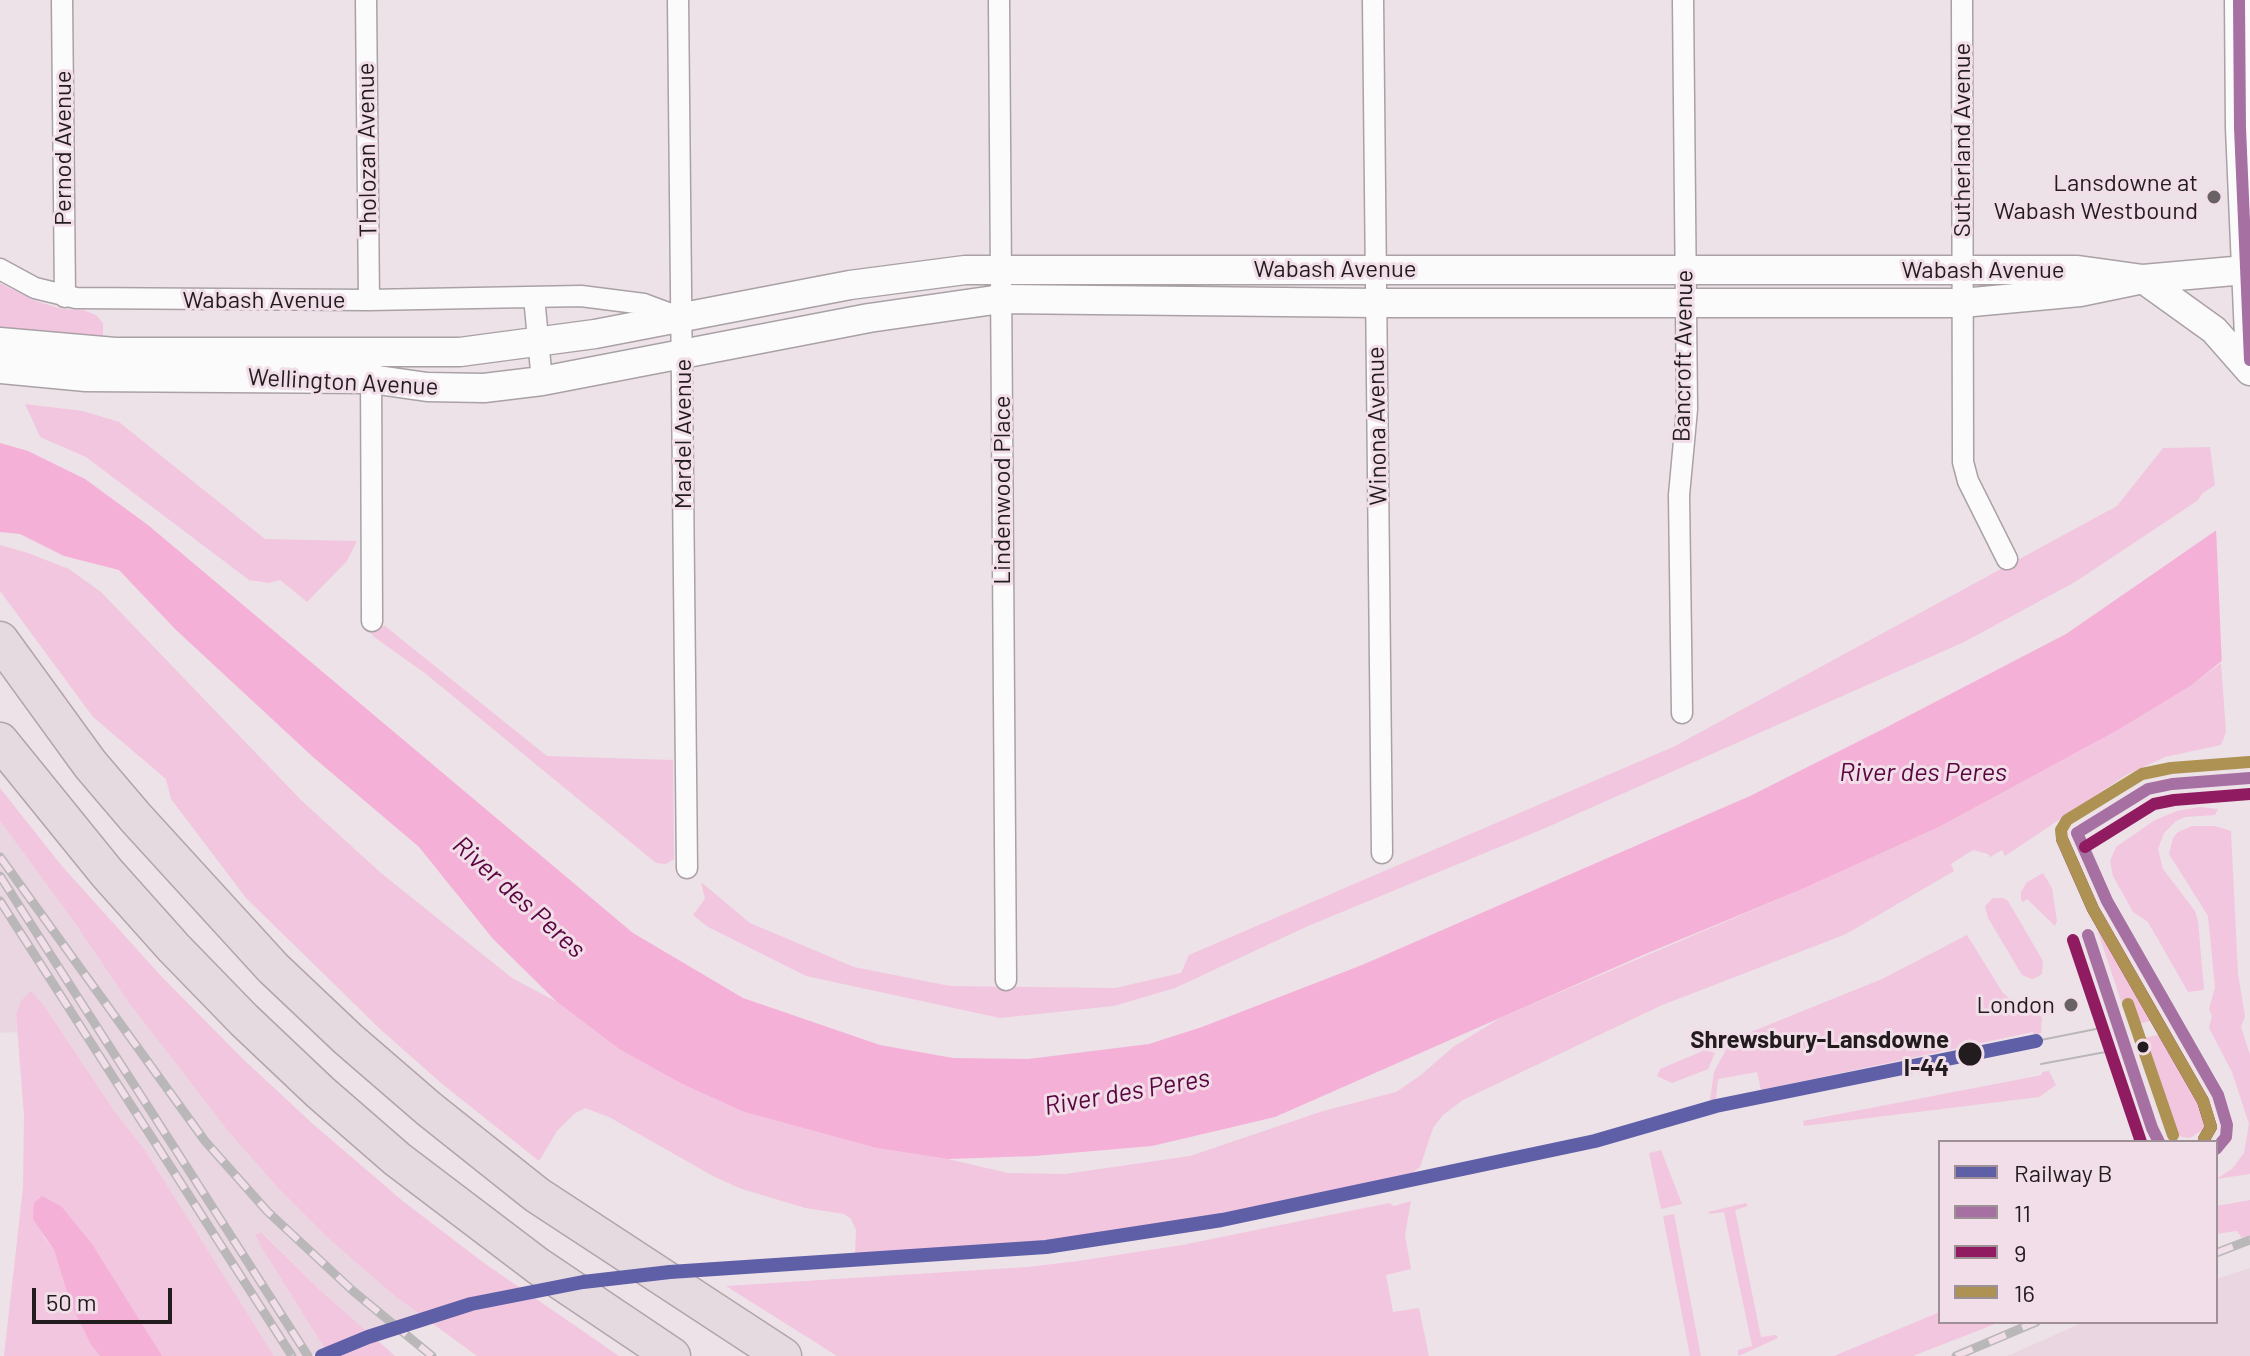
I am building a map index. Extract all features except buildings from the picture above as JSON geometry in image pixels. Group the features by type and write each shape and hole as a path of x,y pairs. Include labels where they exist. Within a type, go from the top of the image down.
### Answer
{"highway":[{"path":"0,640 90,764 202,893 273,968 371,1059 537,1195 783,1356"},
{"path":"0,741 107,873 184,958 320,1092 419,1175 538,1266 672,1356"}],"main road":[{"path":"2239,0 2240,128 2250,360"},
{"name":"Wabash Avenue","path":"681,318 850,285 965,270 2078,270 2143,279"},
{"name":"Wabash Avenue","path":"683,354 884,315 1001,299 1376,303 1962,303 2080,292 2143,279 2248,270"},
{"path":"2143,279 2214,330 2250,371"},
{"name":"Wellington Avenue","path":"0,369 86,377 371,366 538,343 681,318"},
{"name":"Wellington Avenue","path":"0,342 115,352 371,366 427,387 484,388 542,381 683,354"}],"street":[{"name":"Pernod Avenue","path":"62,0 65,297"},
{"name":"Tholozan Avenue","path":"366,0 369,300"},
{"name":"Mardel Avenue","path":"678,0 687,868"},
{"name":"Lindenwood Place","path":"999,0 1006,980"},
{"name":"Winona Avenue","path":"1373,0 1382,853"},
{"name":"Bancroft Avenue","path":"1682,713 1679,495 1687,409 1683,0"},
{"name":"Sutherland Avenue","path":"1962,0 1961,270 1965,472 2007,559"},
{"name":"Wabash Avenue","path":"0,269 35,288 65,297 88,299 369,300 581,296 644,304 681,318"},
{"path":"534,297 542,381"},
{"path":"371,366 372,621"}],"shaded area":[{"path":"0,283 36,301 96,315 103,323 103,336 89,340 0,328"},
{"path":"25,404 83,411 119,422 265,539 357,541 347,561 307,602 280,580 269,583 249,580 86,457 40,437"},
{"path":"2210,447 2215,485 2197,501 2075,582 1964,642 1543,829 1308,926 1175,988 1114,1006 1000,1018 806,976 708,927 693,915 705,899 701,882 750,923 854,967 950,986 1115,988 1181,973 1189,955 1673,747 2117,506 2163,448"},
{"path":"0,545 69,569 101,592 302,801 381,873 512,978 557,1002 619,1049 680,1083 744,1112 876,1148 948,1159 1008,1173 1065,1174 1190,1156 1323,1111 1396,1092 1453,1047 1502,1017 1939,827 2118,730 2192,685 2221,663 2226,732 2221,745 2165,757 2126,775 2005,856 2002,850 1990,857 1973,850 1951,864 1954,871 1846,934 1660,1006 1463,1100 1443,1115 1433,1128 1420,1167 1401,1178 1201,1220 1102,1236 855,1255 856,1230 851,1219 844,1214 805,1208 739,1188 609,1117 585,1108 557,1131 539,1161 441,1083 380,1029 246,898 171,799 166,779 93,717 0,591"},
{"path":"366,626 385,626 547,756 673,760 674,859 666,864 656,863 426,674 374,637"},
{"path":"0,788 61,865 161,976 314,1125 404,1202 484,1263 619,1356 477,1356 395,1296 329,1239 278,1188 228,1131 129,1003 0,821"},
{"path":"2200,807 2218,809 2215,815 2185,817 2176,821 2164,833 2158,849 2163,869 2195,911 2198,921 2204,990 2188,992 2148,922 2133,912 2113,876 2110,861 2116,847 2155,820 2177,811"},
{"path":"0,821 129,1003 228,1131 278,1188 329,1239 419,1314 368,1332 266,1236 256,1233 260,1245 325,1350 310,1356 274,1356 145,1150 113,1109 45,1007 21,1001 16,1014 17,1032 0,1033"},
{"path":"2192,826 2215,826 2231,831 2238,974 2245,1016 2241,1027 2250,1055 2250,1174 2218,1179 2232,1169 2244,1153 2249,1124 2232,1072 2209,1028 2212,1016 2209,1009 2215,987 2208,916 2169,854 2178,832"},
{"path":"2043,873 2052,888 2055,926 2027,899 2021,900 2021,892 2027,882"},
{"path":"1993,898 2008,901 2043,961 2042,974 2037,977 2032,979 2022,975 1988,918 1985,906"},
{"path":"2091,903 2096,905 2162,1018 2138,1024 2135,1014 2126,1016 2090,908"},
{"path":"1967,935 2003,993 2018,1006 2042,1017 2041,1033 2034,1035 2033,1032 1761,1090 1757,1072 1718,1079 1716,1099 1710,1100 1714,1072 1731,1040 1882,979"},
{"path":"31,991 145,1150 274,1356 162,1356 41,1233 54,1250 70,1303 91,1345 100,1356 4,1356 23,1187 24,1115 16,1014 21,1001"},
{"path":"2169,1032 2210,1107 2204,1129 2190,1138 2176,1136 2166,1128 2139,1052 2143,1051 2141,1039"},
{"path":"1705,1050 1715,1053 1708,1069 1672,1083 1657,1076 1660,1069"},
{"path":"2049,1071 2056,1085 2039,1097 1804,1126 1803,1121 2042,1075 2042,1072"},
{"path":"1661,1150 1682,1204 1661,1209 1649,1153"},
{"path":"2250,1200 2250,1235 2242,1238 2237,1231 2218,1234 2218,1206"},
{"path":"1411,1201 1405,1235 1411,1269 1386,1275 1393,1312 1419,1308 1429,1356 837,1356 726,1286 1078,1261 1182,1245"},
{"path":"1746,1203 1748,1206 1735,1210 1761,1337 1776,1335 1778,1338 1738,1355 1738,1350 1752,1346 1724,1212 1708,1212"},
{"path":"1674,1214 1701,1356 1690,1356 1663,1216"},
{"path":"261,1232 320,1290 395,1356 329,1356 260,1245 255,1234"},
{"path":"2250,1268 2250,1356 2007,1356 2079,1324 2218,1324 2218,1278"},
{"path":"1938,1313 1938,1324 1995,1324 1913,1356 1834,1356"}],"water":[{"name":"River des Peres","path":"0,443 28,451 85,479 148,525 633,933 743,998 880,1045 953,1058 1028,1059 1149,1044 1202,1027 1362,965 1750,796 1885,728 2066,634 2250,507 2250,638 2192,685 2118,730 1939,827 1275,1117 1152,1146 1035,1156 948,1159 876,1148 744,1112 680,1083 619,1049 557,1002 493,939 419,847 313,757 175,629 119,570 64,556 20,534 0,532"},
{"path":"42,1196 61,1206 92,1244 162,1356 100,1356 91,1345 70,1303 54,1250 33,1219 34,1203"}],"pier":[{"path":"2250,503 2250,644 2222,667 2216,527"}],"tram line":[{"path":"2036,1041 2106,1027"},
{"path":"2041,1064 2111,1051"}],"railway":[{"path":"0,857 205,1141 267,1211 353,1291 432,1356"},
{"path":"0,876 308,1356"},
{"path":"0,901 292,1356"},
{"path":"2218,1252 2250,1240"},
{"path":"1956,1356 2031,1324"}],"rail line":[{"name":"B","path":"322,1356 368,1337 471,1304 583,1282 670,1272 1046,1247 1222,1220 1595,1141 1716,1106 2036,1041"}],"transit line":[{"name":"11","path":"2239,0 2240,128 2250,360"},
{"name":"16","path":"2204,1139 2211,1127 2203,1101 2093,909 2062,839 2061,830 2067,820 2142,774 2171,768 2249,762"},
{"name":"11","path":"2077,833 2148,789 2250,778"},
{"name":"9","path":"2085,847 2154,804 2250,794"},
{"name":"11","path":"2077,833 2107,901 2218,1095 2227,1125 2226,1137 2218,1147"},
{"name":"9","path":"2062,839 2093,909 2203,1101 2211,1127 2204,1139"},
{"name":"11","path":"2088,935 2158,1140"},
{"name":"9","path":"2073,940 2140,1140"},
{"name":"16","path":"2128,1004 2173,1135"}],"place":[{"name":"Lansdowne at Wabash Westbound","path":"2214,197"},
{"name":"London","path":"2071,1005"},
{"name":"Shrewsbury-Lansdowne I-44","path":"1970,1054"}]}
